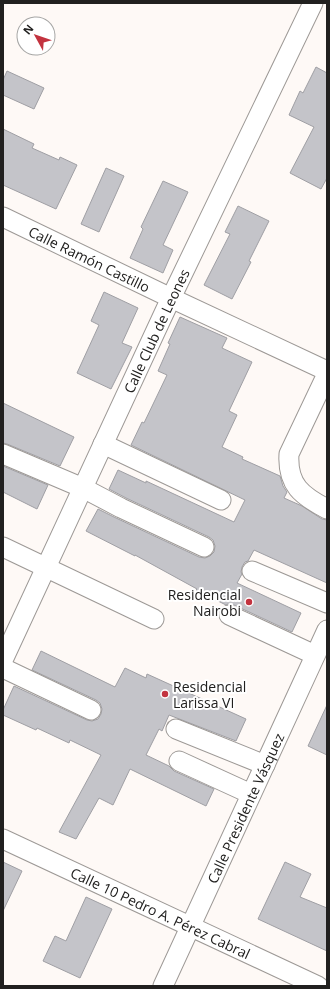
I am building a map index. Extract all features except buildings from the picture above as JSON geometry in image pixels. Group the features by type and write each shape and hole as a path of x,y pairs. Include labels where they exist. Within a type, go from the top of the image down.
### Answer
{"street":[{"name":"Calle Club de Leones","path":"3,660 171,298 313,3"},
{"name":"Calle Ramón Castillo","path":"3,217 327,373"},
{"path":"327,373 289,454 288,465 298,490 308,498 327,509"},
{"path":"103,444 221,500"},
{"path":"3,454 83,488 121,508 204,547"},
{"path":"3,547 154,619"},
{"path":"252,571 327,603"},
{"path":"229,615 315,655"},
{"name":"Calle Presidente Vásquez","path":"162,986 327,630"},
{"path":"3,660 90,710"},
{"path":"176,729 265,765"},
{"path":"179,761 252,794"},
{"name":"Calle 10 Pedro A. Pérez Cabral","path":"3,839 318,986"}],"place":[{"name":"Residencial Nairobi","path":"249,602"},
{"name":"Residencial Larissa VI","path":"165,694"}]}
